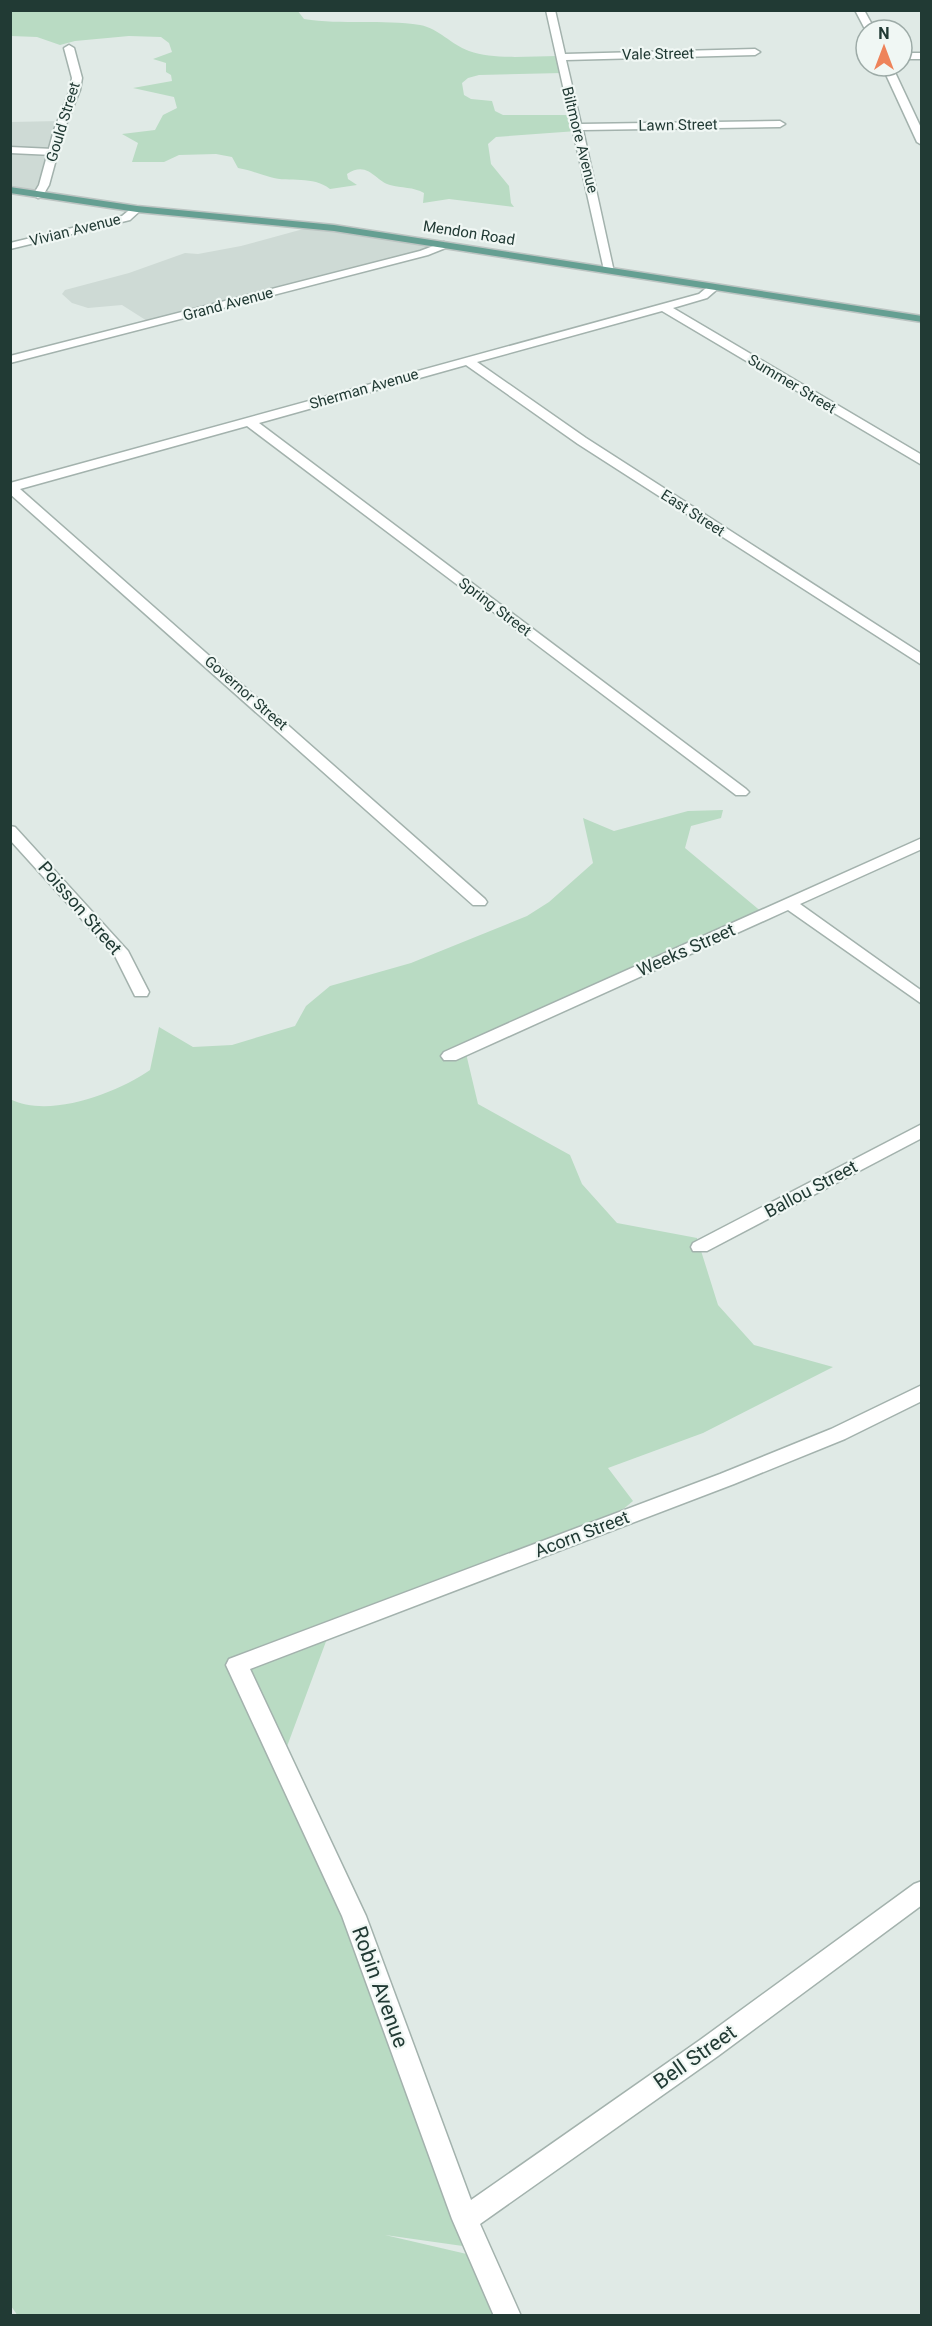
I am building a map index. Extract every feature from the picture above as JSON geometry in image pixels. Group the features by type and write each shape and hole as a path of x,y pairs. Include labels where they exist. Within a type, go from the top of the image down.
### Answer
{"main road":[{"name":"Mendon Road","path":"10,190 137,209 334,228 921,319"}],"street":[{"name":"Biltmore Avenue","path":"550,10 610,270"},
{"name":"Gould Street","path":"38,195 44,185 77,78 69,48"},
{"name":"Vale Street","path":"560,57 755,52"},
{"path":"893,78 918,127 921,142"},
{"name":"Lawn Street","path":"576,127 780,124"},
{"path":"10,160 16,150 53,152"},
{"name":"Vivian Avenue","path":"10,246 126,218 137,209"},
{"name":"Grand Avenue","path":"10,360 424,253 444,245"},
{"name":"Sherman Avenue","path":"11,488 663,308 703,296 715,286"},
{"name":"Summer Street","path":"663,308 921,461"},
{"name":"East Street","path":"467,361 582,441 921,661"},
{"name":"Spring Street","path":"250,422 741,792"},
{"name":"Governor Street","path":"11,488 479,902"},
{"name":"Poisson Street","path":"10,830 122,954 141,992"},
{"name":"Weeks Street","path":"450,1056 921,843"},
{"path":"789,903 921,999"},
{"name":"Ballou Street","path":"700,1247 921,1130"},
{"name":"Acorn Street","path":"237,1665 727,1479 837,1434 921,1392"},
{"name":"Robin Avenue","path":"237,1665 354,1916 465,2219 508,2316"},
{"name":"Bell Street","path":"465,2219 709,2048 921,1891"}],"shaded area":[{"path":"60,121 37,197 11,193 10,122"},
{"path":"307,228 436,247 429,252 361,273 155,326 122,305 88,308 72,303 62,294 65,290 129,273 185,253 198,254 241,246"}],"green space":[{"path":"297,10 304,19 420,25 433,30 462,48 490,56 557,56 562,73 479,75 468,78 462,83 464,95 471,99 492,101 495,111 503,115 573,115 577,131 496,137 488,144 491,164 509,186 511,203 514,207 449,199 423,203 424,193 390,185 366,170 360,169 347,174 348,179 357,185 330,189 316,182 278,179 238,168 232,157 216,154 179,155 164,162 132,162 138,143 122,134 155,130 163,115 177,108 174,97 133,88 172,81 171,75 166,72 166,63 153,59 172,52 169,43 161,37 129,36 75,41 60,45 37,37 11,36 10,11"},
{"path":"723,810 721,818 691,826 685,848 763,913 464,1045 478,1104 570,1155 582,1184 617,1223 697,1238 718,1305 754,1345 833,1367 703,1433 608,1468 633,1501 592,1535 328,1636 279,1768 367,1941 484,2249 385,2235 471,2255 497,2315 18,2316 11,2306 10,1099 44,1106 63,1105 101,1095 150,1070 159,1027 193,1047 232,1045 295,1026 306,1006 330,986 411,963 527,916 549,902 593,863 583,818 614,831 688,811"}]}
